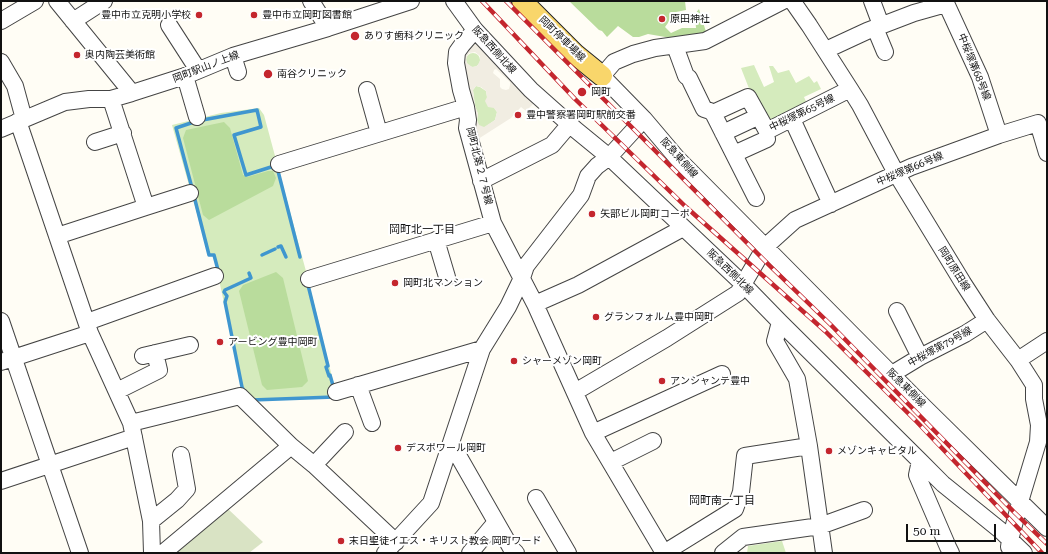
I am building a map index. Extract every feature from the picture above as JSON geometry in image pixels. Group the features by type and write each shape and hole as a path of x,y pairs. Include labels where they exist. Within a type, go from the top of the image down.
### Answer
{"main road":[{"name":"岡町停車場線","path":"522,1 575,54 602,76"}],"street":[{"path":"1,21 35,1"},
{"path":"58,1 132,93"},
{"path":"73,21 104,1"},
{"path":"311,1 328,28"},
{"name":"岡町駅山ノ上線","path":"1,129 65,102 111,98 132,93 191,73 233,56 328,28 411,1"},
{"name":"阪急西側北線","path":"454,1 475,30 531,90 609,157 742,284 943,484 1000,530 1009,546"},
{"path":"602,76 614,62 633,54 655,48 704,42 783,1"},
{"name":"岡町原田線","path":"791,1 826,50 860,105 896,173 987,320 1018,360 1041,385 1034,399 1039,425 1038,442 1009,546"},
{"path":"872,1 885,52"},
{"path":"826,50 867,30 946,2"},
{"name":"中桜塚第68号線","path":"946,2 980,77 999,135"},
{"path":"169,25 191,73 197,117"},
{"name":"岡町北第２７号線","path":"475,30 457,52 456,63 466,107 468,128 493,223 535,304 593,433 664,553 735,509 742,492 745,456 809,446"},
{"path":"676,46 686,76 689,78 704,109 713,114 756,198"},
{"path":"233,56 238,72"},
{"path":"1,62 15,86 21,120 57,236 89,327 133,430 151,521 152,553"},
{"name":"阪急東側線","path":"602,76 644,119 677,158 1047,528"},
{"name":"中桜塚第65号線","path":"713,114 748,97 767,131 850,89"},
{"path":"367,90 379,133"},
{"path":"111,98 146,207"},
{"path":"280,164 466,107"},
{"path":"723,134 755,118"},
{"path":"792,118 831,204"},
{"path":"1,481 50,464 133,430 240,396 291,446 314,465 342,492 390,547 431,503 482,348 508,307 526,266 581,195 588,176 597,166 609,157 644,119"},
{"name":"中桜塚第66号線","path":"765,247 795,220 880,182 896,173 999,135 1038,123 1047,153"},
{"path":"481,181 552,145 570,125"},
{"path":"95,142 123,133"},
{"path":"734,154 767,139"},
{"path":"57,236 190,193"},
{"path":"309,279 493,223"},
{"path":"535,304 578,285 683,228"},
{"path":"436,240 447,277"},
{"path":"575,392 667,338 738,293 765,247"},
{"path":"7,360 215,276"},
{"path":"897,311 920,357"},
{"name":"中桜塚第79号線","path":"892,374 920,357 966,334 987,320"},
{"path":"1,321 7,360 50,464 80,553"},
{"path":"780,322 775,341 797,379 809,446 824,553"},
{"path":"1018,360 1047,341"},
{"path":"117,391 159,370 149,354 190,344"},
{"path":"336,392 482,348"},
{"path":"593,433 722,374"},
{"path":"358,386 372,423"},
{"path":"314,465 345,432"},
{"path":"611,462 653,441"},
{"path":"451,443 511,548 516,553"},
{"path":"163,553 291,446"},
{"path":"151,521 177,500 187,489 181,455"},
{"path":"920,460 917,475 951,553"},
{"path":"536,498 568,553"},
{"path":"723,553 743,537 820,526 864,510"},
{"path":"470,553 496,522"},
{"path":"1009,546 1024,553"}],"green space":[{"path":"569,1 685,1 686,10 676,12 665,27 671,33 682,28 696,28 695,14 699,9 706,32 671,38 648,34 633,37 618,26 607,37"},
{"path":"473,53 478,55 480,60 478,65 473,67 468,65 466,60 468,55"},
{"path":"754,65 764,87 774,82 769,66 773,66 778,73 789,70 796,83 809,76 814,83 817,81 821,89 804,97 808,106 767,126 741,68"},
{"path":"476,86 486,91 487,97 497,112 495,120 484,128 479,126 477,120 478,114 475,106 473,90"},
{"path":"259,108 264,115 307,275 337,397 249,400 242,388 214,256 209,256 172,125 221,113"},
{"path":"224,122 230,128 243,175 247,177 273,171 276,178 273,186 209,220 203,215 183,138 186,130"},
{"path":"276,272 283,278 308,381 302,387 267,390 262,385 239,291 243,285"},
{"path":"227,508 263,542 249,553 172,553"},
{"path":"782,541 786,553 747,553 748,546"}],"shaded area":[{"path":"478,41 488,56 508,77 514,79 535,102 526,111 521,107 511,118 475,141 460,53 465,47","holes":["475,52 480,56 480,61 477,66 472,67 467,63 466,58 469,53","496,69 510,82 509,89 506,90 500,87 500,79 493,73","476,86 481,87 486,91 487,97 485,101 488,107 494,108 497,112 495,120 484,127 479,125 477,120 478,114 475,106 473,90"]}],"waterway":[{"path":"192,188 176,128 197,121 257,110 261,127 234,135 246,175 271,167 278,171 300,257"},
{"path":"194,196 209,255 214,255 218,270"},
{"path":"278,247 281,246 286,257"},
{"path":"262,255 275,249"},
{"path":"244,391 225,302 227,296 224,292 225,290 251,278 249,273"},
{"path":"308,285 328,366 326,367 334,389"},
{"path":"252,400 334,397"}],"railway":[{"path":"482,1 575,99 686,207 825,331 917,422 1042,553"},
{"path":"506,1 770,266 831,325 1047,544"}],"place":[{"name":"豊中市立克明小学校","path":"199,15"},
{"name":"豊中市立岡町図書館","path":"254,15"},
{"name":"原田神社","path":"662,19"},
{"name":"ありす歯科クリニック","path":"355,36"},
{"name":"奥内陶芸美術館","path":"77,55"},
{"name":"南谷クリニック","path":"268,74"},
{"name":"岡町","path":"582,92"},
{"name":"豊中警察署岡町駅前交番","path":"518,115"},
{"name":"矢部ビル岡町コーポ","path":"592,214"},
{"name":"岡町北マンション","path":"395,283"},
{"name":"グランフォルム豊中岡町","path":"596,317"},
{"name":"アービング豊中岡町","path":"220,342"},
{"name":"シャーメゾン岡町","path":"514,361"},
{"name":"アンシャンテ豊中","path":"662,381"},
{"name":"デスポワール岡町","path":"398,448"},
{"name":"メゾンキャピタル","path":"829,451"},
{"name":"末日聖徒イエス・キリスト教会 岡町ワード","path":"341,541"}],"district":[{"name":"岡町北一丁目","path":"422,230"},
{"name":"岡町南一丁目","path":"722,501"}]}
